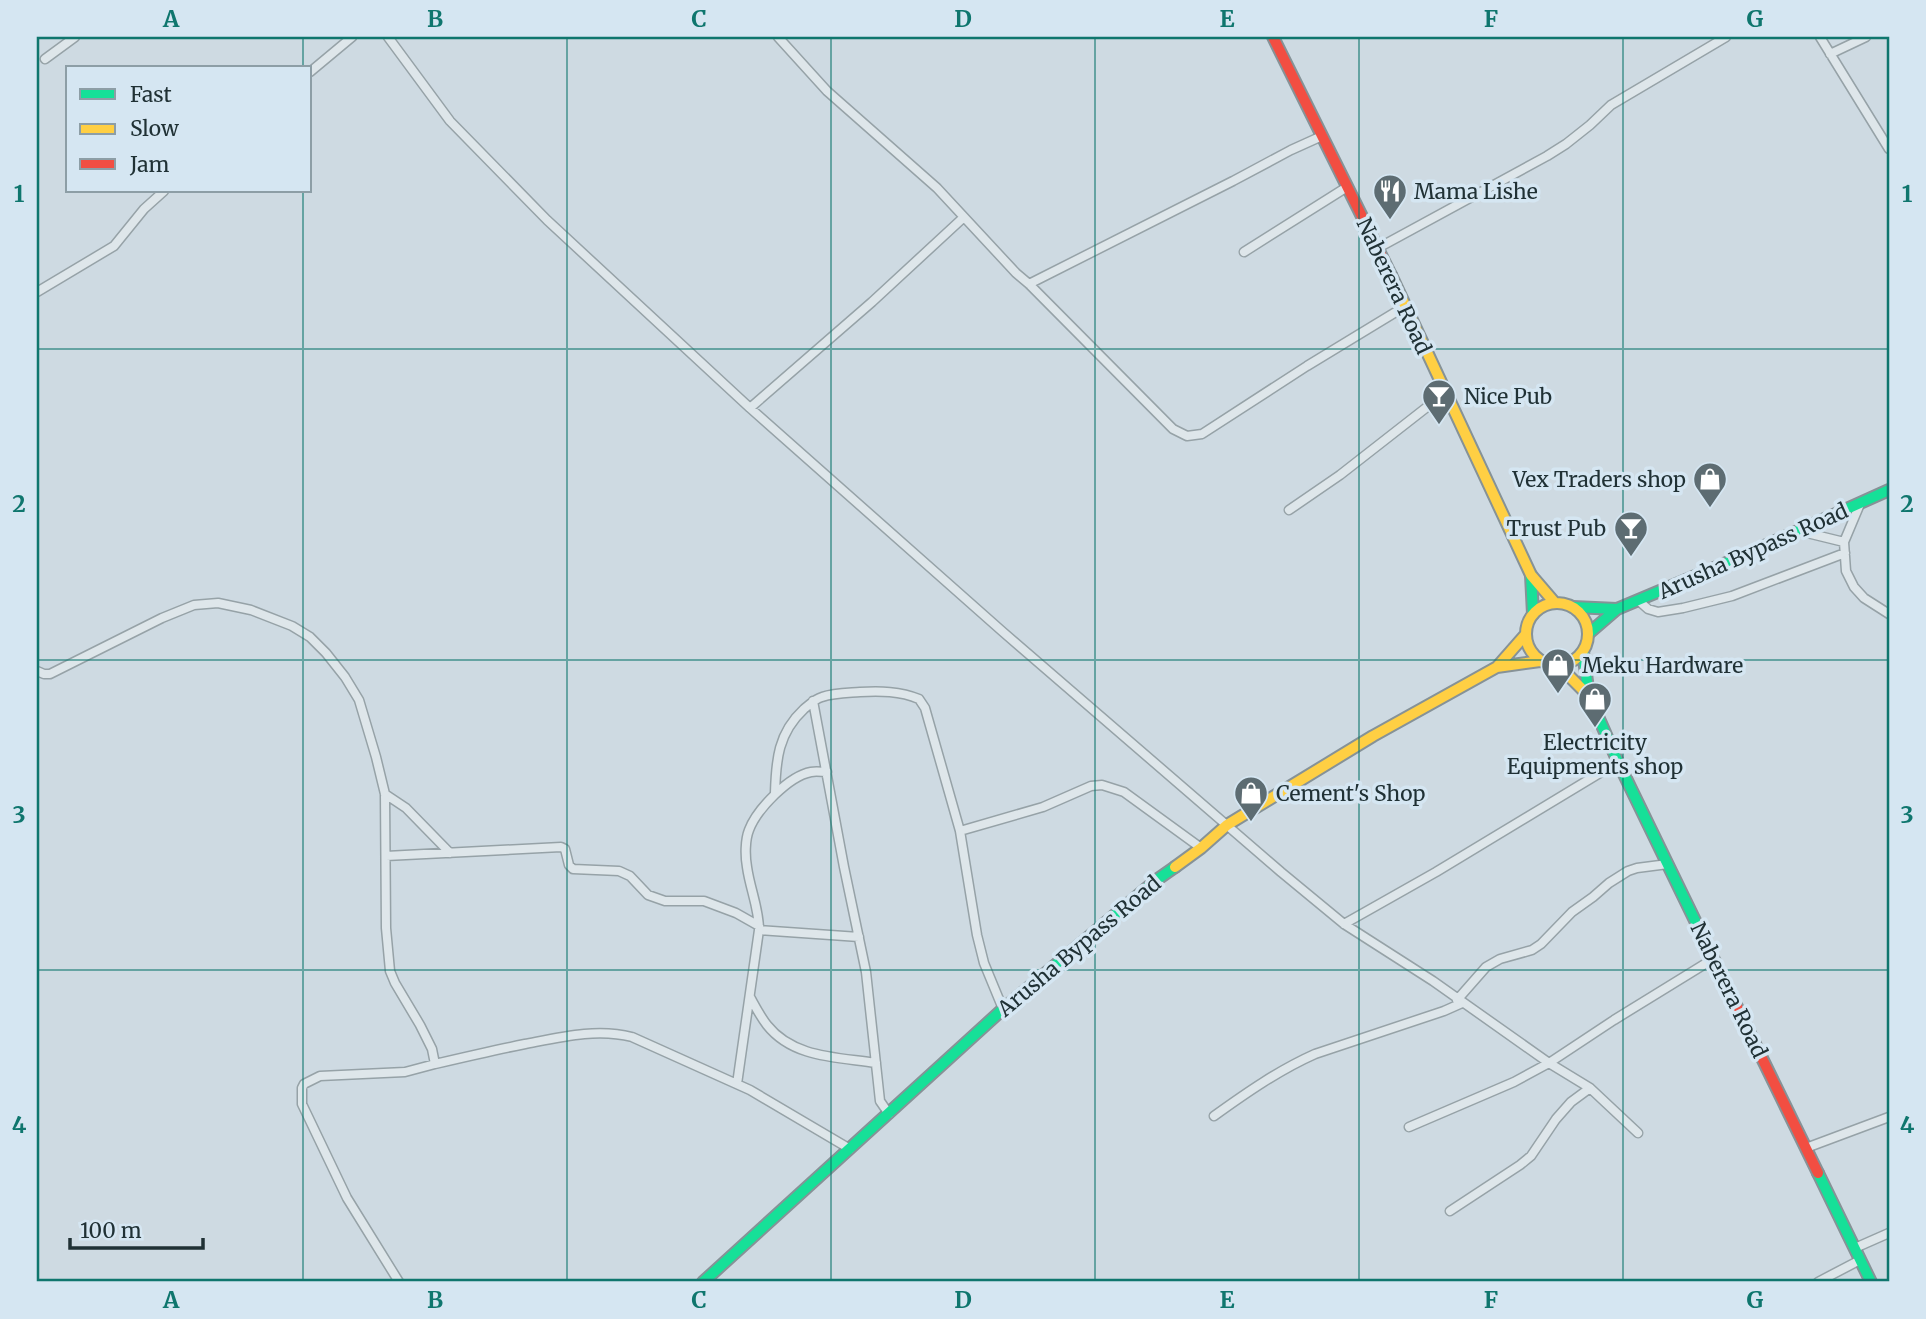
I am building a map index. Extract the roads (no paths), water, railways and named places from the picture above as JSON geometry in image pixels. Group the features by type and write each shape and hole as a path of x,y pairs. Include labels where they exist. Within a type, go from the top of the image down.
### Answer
{"main road":[{"name":"Naberera Road","path":"1273,37 1378,248 1531,575 1555,603"},
{"name":"Arusha Bypass Road","path":"1588,634 1617,609 1889,490"},
{"name":"Naberera Road","path":"1531,575 1533,614"},
{"name":"Arusha Bypass Road","path":"1555,603 1573,607 1617,609"},
{"path":"1533,614 1555,603"},
{"path":"1558,666 1576,659 1587,643 1586,623 1573,607"},
{"name":"Arusha Bypass Road","path":"703,1282 1003,1009 1145,890 1227,825 1373,736 1497,667 1526,634 1533,614"},
{"path":"1526,634 1527,645 1540,661"},
{"name":"Naberera Road","path":"1583,652 1589,696 1618,762 1871,1282"},
{"name":"Arusha Bypass Road","path":"1497,667 1540,661 1558,666"},
{"name":"Naberera Road","path":"1558,666 1589,696"}],"street":[{"path":"45,59 75,37"},
{"path":"312,70 352,37"},
{"path":"388,37 431,97 468,141 547,220 750,408 1003,632 1344,924 1590,1088 1638,1133"},
{"path":"778,37 827,91 937,188 1016,273 1174,429 1187,436 1198,436 1404,307"},
{"path":"1378,248 1547,156 1582,131 1611,105 1726,37"},
{"path":"1820,37 1889,149"},
{"path":"1830,54 1866,37"},
{"path":"1029,284 1322,136"},
{"path":"1244,252 1347,187"},
{"path":"37,292 114,246 144,209 163,192"},
{"path":"750,408 862,311 964,217"},
{"path":"1289,510 1340,475 1445,393"},
{"path":"1860,504 1844,542 1846,572 1864,598 1889,614"},
{"path":"1797,530 1844,542"},
{"path":"1639,601 1648,609 1658,612 1683,608 1732,596 1845,553"},
{"path":"37,671 44,674 58,671 162,618 194,605 218,603 251,610 292,626 310,637 345,677 359,700 368,727 385,794 386,928 390,971 432,1049 435,1064"},
{"path":"775,793 776,766 782,740 792,721 813,701 823,696 868,692 894,692 919,698 925,708 960,831 984,963 1003,1009"},
{"path":"813,701 866,972 880,1101 889,1114"},
{"path":"1344,924 1618,762"},
{"path":"737,1084 759,928 757,904 746,866 749,829 775,793 810,772 827,772"},
{"path":"960,831 1035,809 1091,786 1102,785 1124,792 1201,848"},
{"path":"385,794 406,808 450,853"},
{"path":"386,856 564,847 569,865 573,869 619,871 630,876 648,895 664,901 705,901 727,909 759,928 859,937"},
{"path":"1213,1116 1257,1086 1315,1054 1444,1011 1460,1002 1486,967 1541,944 1572,912 1609,883 1637,868 1668,864"},
{"path":"1409,1127 1514,1082 1549,1063 1713,959"},
{"path":"750,997 765,1023 792,1046 818,1055 876,1063"},
{"path":"399,1282 347,1198 302,1104 302,1088 310,1080 320,1076 405,1072 538,1042 591,1033 614,1033 632,1037 737,1084 850,1149"},
{"path":"1450,1211 1531,1156 1556,1119 1571,1102 1590,1088"},
{"path":"1806,1148 1889,1117"},
{"path":"1855,1248 1889,1233"},
{"path":"1818,1282 1860,1260"}],"place":[{"name":"Mama Lishe","path":"1390,221"},
{"name":"Nice Pub","path":"1439,426"},
{"name":"Vex Traders shop","path":"1710,509"},
{"name":"Trust Pub","path":"1631,558"},
{"name":"Meku Hardware","path":"1558,695"},
{"name":"Electricity Equipments shop","path":"1595,729"},
{"name":"Cement's Shop","path":"1251,823"}]}
